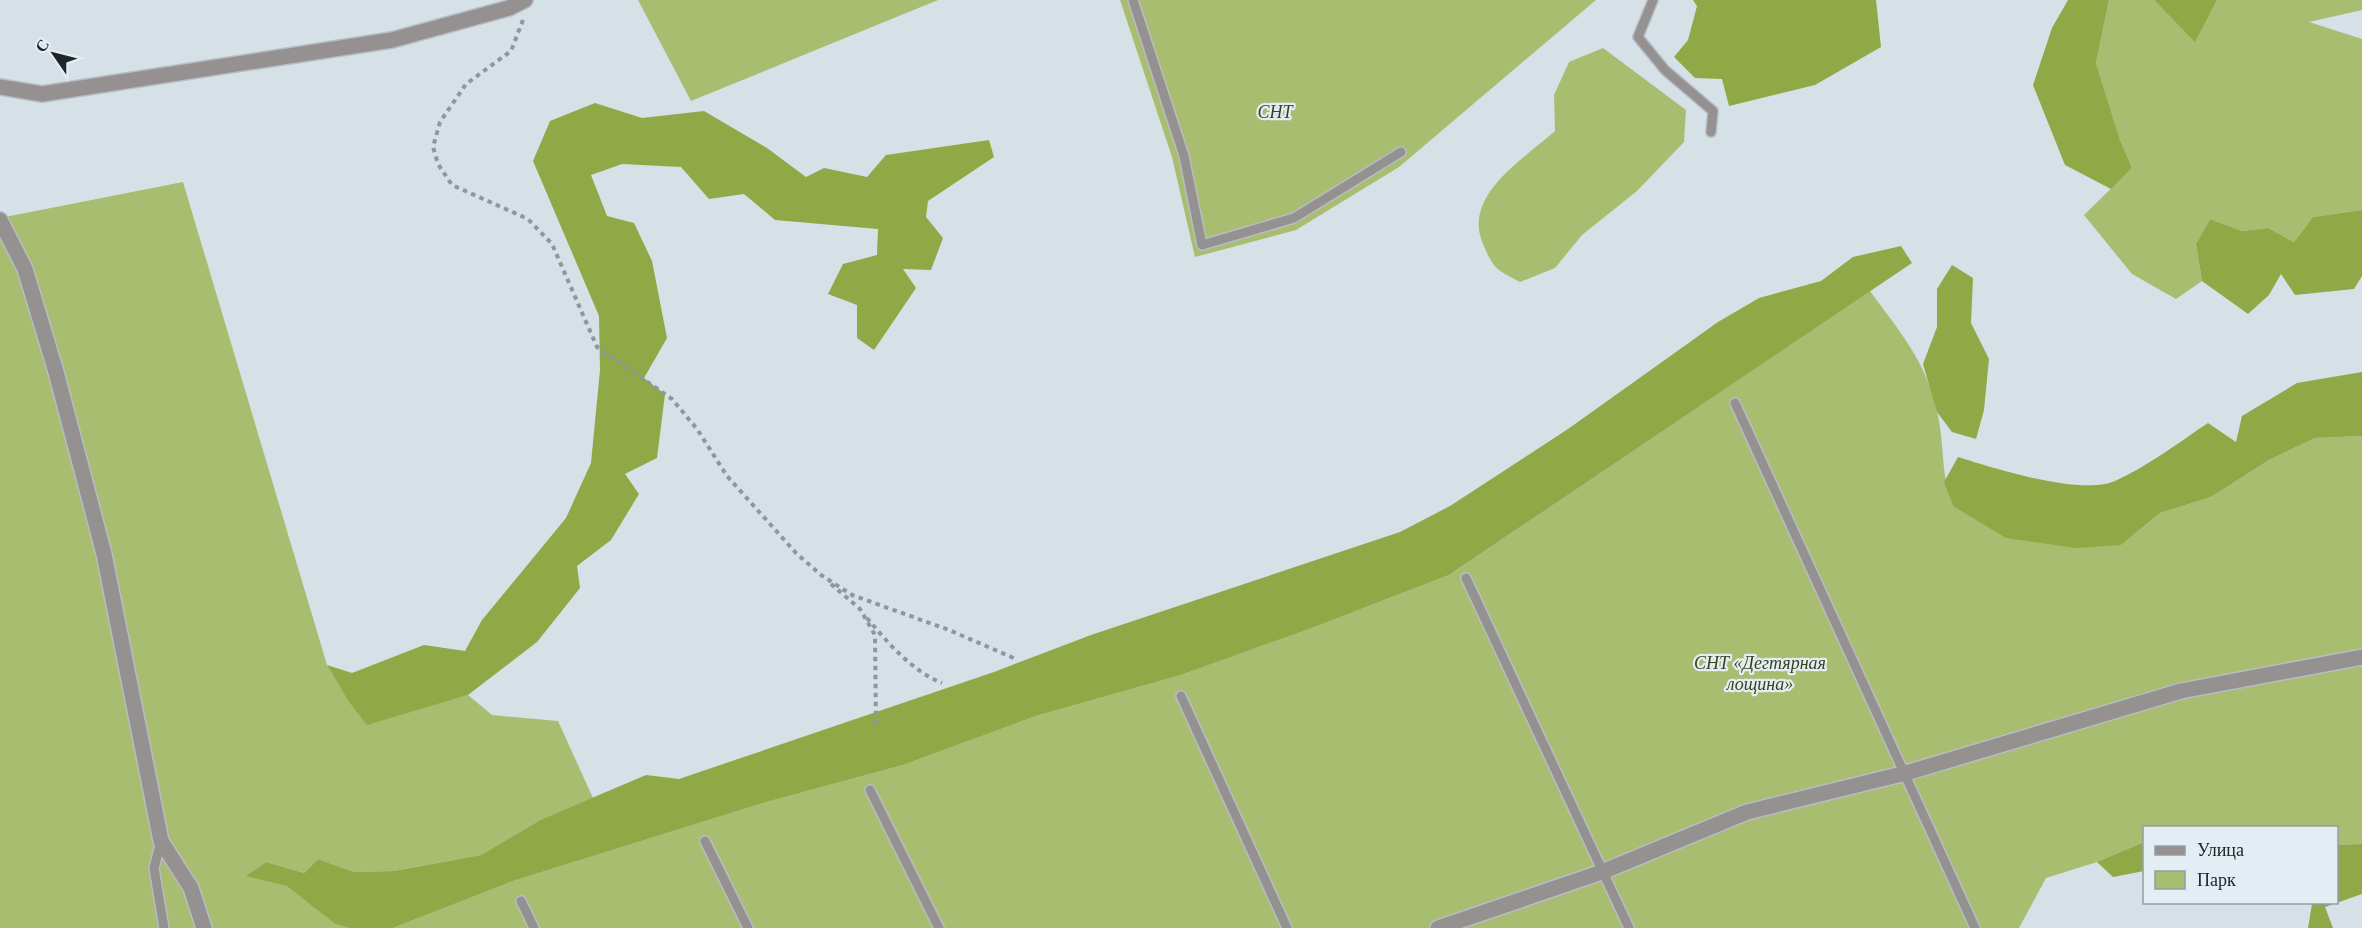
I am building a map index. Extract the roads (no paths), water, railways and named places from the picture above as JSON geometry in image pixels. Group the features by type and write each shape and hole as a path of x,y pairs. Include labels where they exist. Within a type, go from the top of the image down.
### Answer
{"street":[{"path":"0,87 42,94 392,40 526,5"},
{"path":"0,220 28,280 56,372 104,554 161,841 190,888 204,928"},
{"path":"1438,928 1602,872 1747,812 1906,772 2181,691 2362,657"}],"lane":[{"path":"1133,0 1184,156 1202,245 1294,218 1401,152"},
{"path":"1653,0 1638,37 1665,70 1713,111 1711,132"},
{"path":"1735,403 1906,772 1975,928"},
{"path":"1466,578 1629,928"},
{"path":"1181,696 1287,928"},
{"path":"870,790 939,928"},
{"path":"161,841 154,868 164,928"},
{"path":"705,841 748,928"},
{"path":"522,901 534,928"}],"park label":[{"name":"СНТ","path":"1275,112"},
{"name":"СНТ «Дегтярная лощина»","path":"1760,673"}]}
